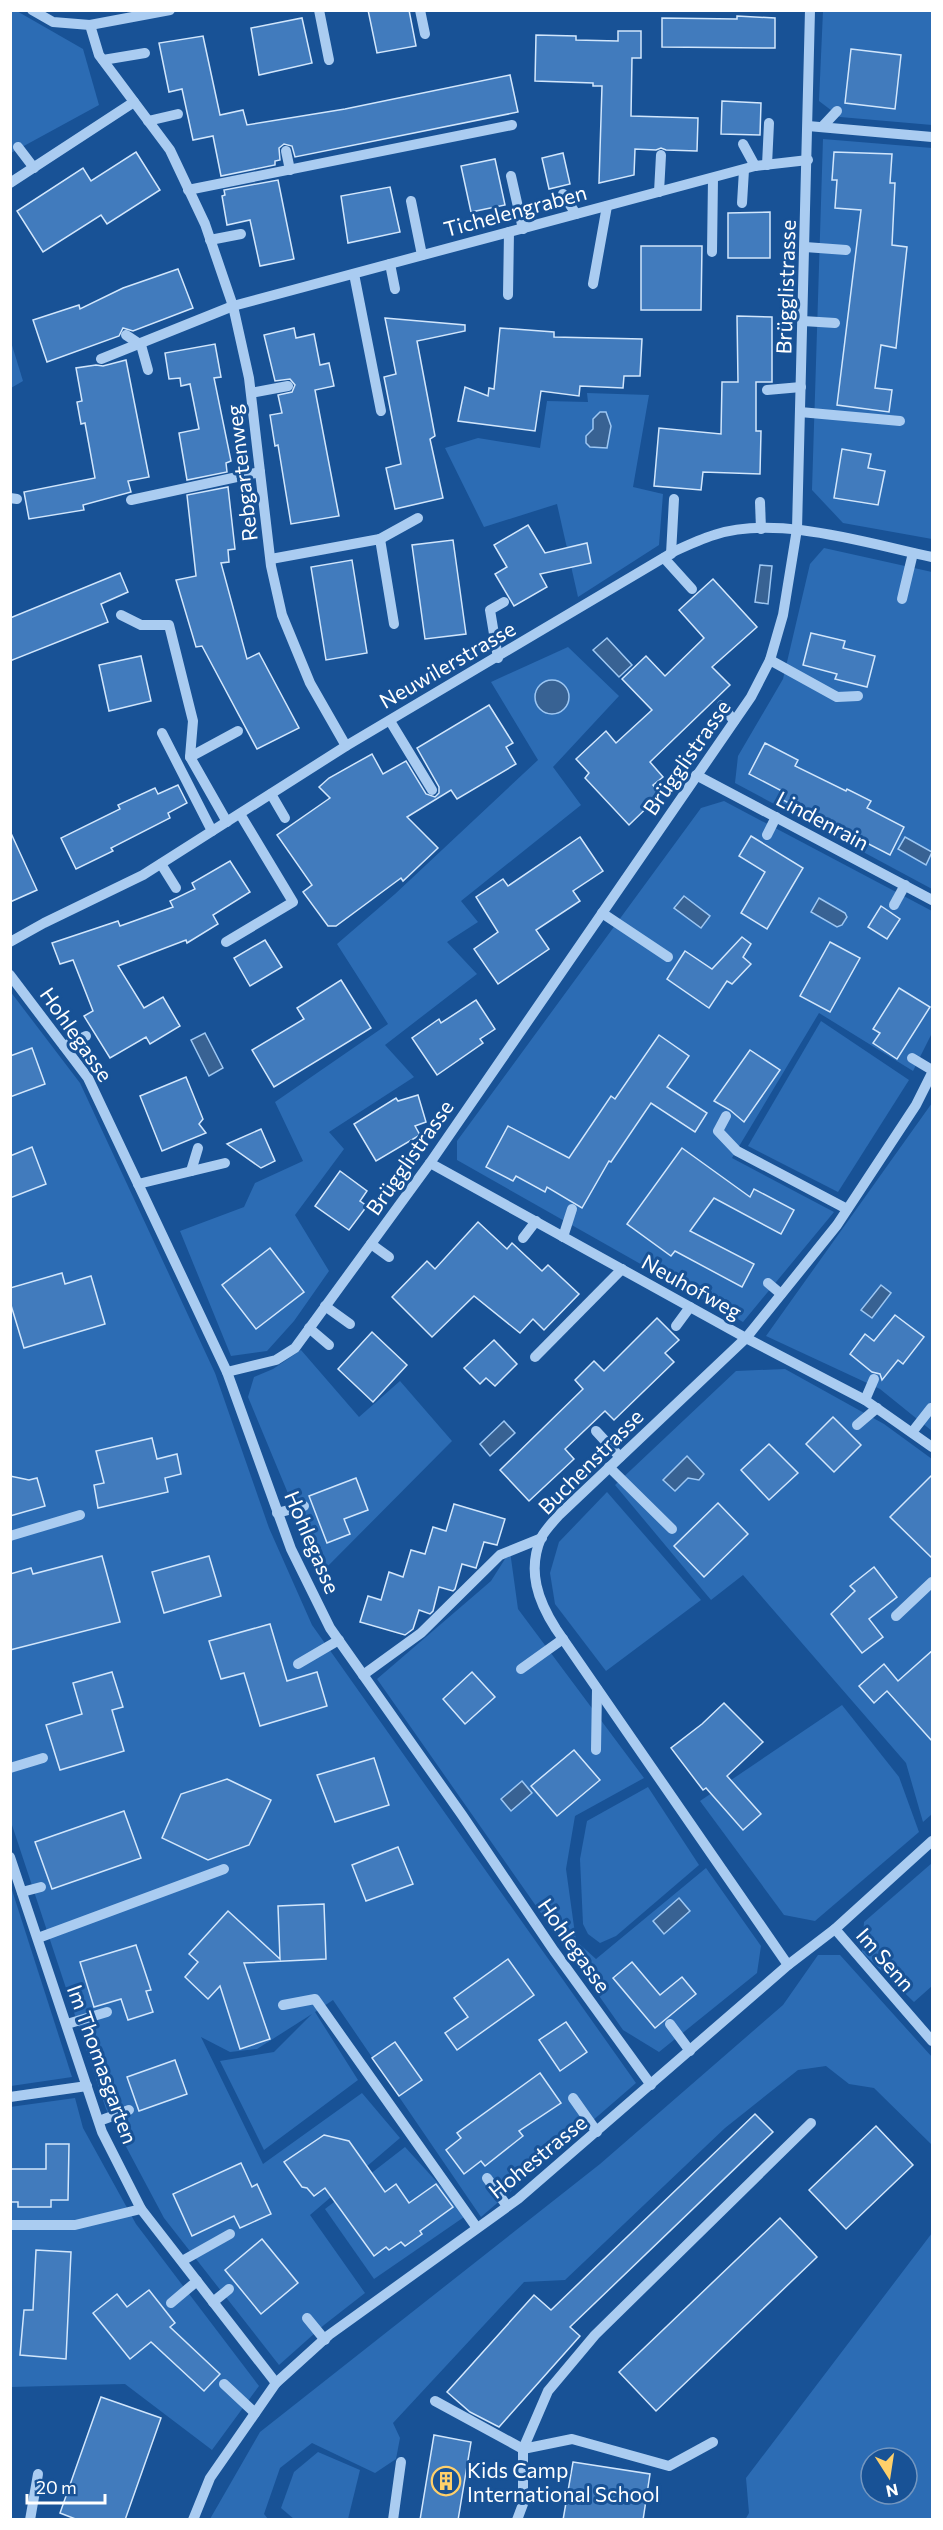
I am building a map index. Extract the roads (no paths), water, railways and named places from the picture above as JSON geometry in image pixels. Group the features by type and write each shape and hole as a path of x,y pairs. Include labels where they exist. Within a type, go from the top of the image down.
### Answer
{"street":[{"path":"32,10 53,22 90,25 170,10"},
{"path":"319,10 329,60"},
{"path":"420,10 425,34"},
{"name":"Brügglistrasse","path":"227,1372 276,1360 295,1348 430,1163 751,697 770,660 783,615 797,529 810,10"},
{"name":"Rebgartenweg","path":"90,25 99,55 170,150 210,240 233,306 251,393 271,559 282,615 305,673 346,746"},
{"path":"103,60 145,53"},
{"path":"10,183 134,102"},
{"path":"822,128 837,111"},
{"path":"148,121 178,114"},
{"path":"767,165 769,123"},
{"path":"188,190 512,124"},
{"path":"808,126 933,136"},
{"path":"742,203 749,168 743,144"},
{"path":"18,147 33,168"},
{"path":"286,151 290,170"},
{"path":"659,192 661,155"},
{"name":"Tichelengraben","path":"101,359 141,345 233,306 749,168 808,160"},
{"path":"511,176 523,229"},
{"path":"712,252 713,178"},
{"path":"563,194 576,214"},
{"path":"411,201 422,255"},
{"path":"593,284 607,206"},
{"path":"508,296 509,232"},
{"path":"210,240 241,234"},
{"path":"805,247 846,250"},
{"path":"390,264 395,289"},
{"path":"354,274 381,411"},
{"path":"803,321 834,323"},
{"path":"126,335 141,345 148,370"},
{"path":"251,393 288,386"},
{"path":"767,390 801,387"},
{"path":"800,412 900,421"},
{"path":"131,500 260,472"},
{"path":"674,499 668,556 692,589"},
{"path":"760,502 761,529"},
{"path":"271,559 380,539 418,518"},
{"name":"Neuwilerstrasse","path":"10,942 161,864 346,746 668,556 715,534 761,529 797,529 933,557"},
{"path":"380,539 394,624"},
{"path":"902,599 913,553"},
{"path":"498,658 490,610 504,602"},
{"path":"121,615 141,625 169,625 193,722 190,757 227,822"},
{"path":"770,660 837,697 858,696"},
{"path":"722,705 734,721"},
{"path":"390,721 432,790"},
{"path":"190,757 238,730"},
{"path":"162,733 212,831"},
{"name":"Lindenrain","path":"696,776 933,900"},
{"path":"271,794 285,818"},
{"path":"226,942 293,902 240,814"},
{"path":"767,835 776,817"},
{"path":"161,864 176,888"},
{"path":"894,905 905,885"},
{"path":"602,913 668,957"},
{"name":"Hohlegasse","path":"10,975 88,1078 227,1372 291,1550 330,1628 462,1815 554,1951 651,2085"},
{"path":"64,1046 86,1036"},
{"path":"912,1058 933,1072"},
{"name":"Buchenstrasse","path":"788,1965 543,1608 535,1585 536,1561 542,1538 559,1515 746,1338 847,1209 916,1105 933,1072"},
{"path":"726,1116 718,1131 737,1151 847,1209"},
{"path":"191,1171 198,1148"},
{"path":"138,1184 225,1163"},
{"name":"Neuhofweg","path":"430,1163 746,1338 865,1400 933,1447"},
{"path":"563,1237 572,1209"},
{"path":"524,1238 536,1221"},
{"path":"370,1244 389,1257"},
{"path":"535,1357 622,1269"},
{"path":"768,1283 781,1294"},
{"path":"325,1306 350,1324"},
{"path":"676,1326 690,1307"},
{"path":"309,1328 329,1345"},
{"path":"865,1400 874,1379"},
{"path":"857,1425 877,1408"},
{"path":"913,1431 931,1408"},
{"path":"596,1431 620,1457"},
{"path":"609,1467 672,1529"},
{"path":"278,1513 304,1506"},
{"path":"10,1536 80,1515"},
{"path":"363,1675 421,1633 500,1555 542,1538"},
{"path":"896,1616 933,1582"},
{"path":"521,1669 563,1639"},
{"path":"298,1664 339,1640"},
{"path":"596,1750 597,1689"},
{"path":"10,1768 43,1758"},
{"name":"Hohestrasse","path":"192,2520 210,2478 276,2382 325,2340 507,2206 597,2132 788,1965 835,1929 933,1840"},
{"name":"Im Thomasgarten","path":"10,1857 99,2121 141,2209 276,2382"},
{"path":"38,1938 224,1869"},
{"path":"22,1892 41,1887"},
{"name":"Im Senn","path":"835,1929 933,2041"},
{"path":"283,2006 315,2000 477,2228"},
{"path":"67,2025 107,2012"},
{"path":"670,2024 690,2051"},
{"path":"10,2097 87,2086"},
{"path":"573,2098 597,2132"},
{"path":"99,2121 129,2110"},
{"path":"517,2520 523,2504 523,2450 548,2391 595,2335 811,2123"},
{"path":"486,2178 507,2206"},
{"path":"10,2225 75,2225 141,2209"},
{"path":"182,2261 230,2235"},
{"path":"171,2303 197,2281"},
{"path":"213,2302 229,2289"},
{"path":"307,2318 325,2340"},
{"path":"224,2384 255,2414"},
{"path":"435,2401 523,2450 572,2439 669,2466 713,2442"},
{"path":"393,2520 402,2462"},
{"path":"30,2520 38,2474"}],"place":[{"name":"Kids Camp International School","path":"446,2481"}]}
